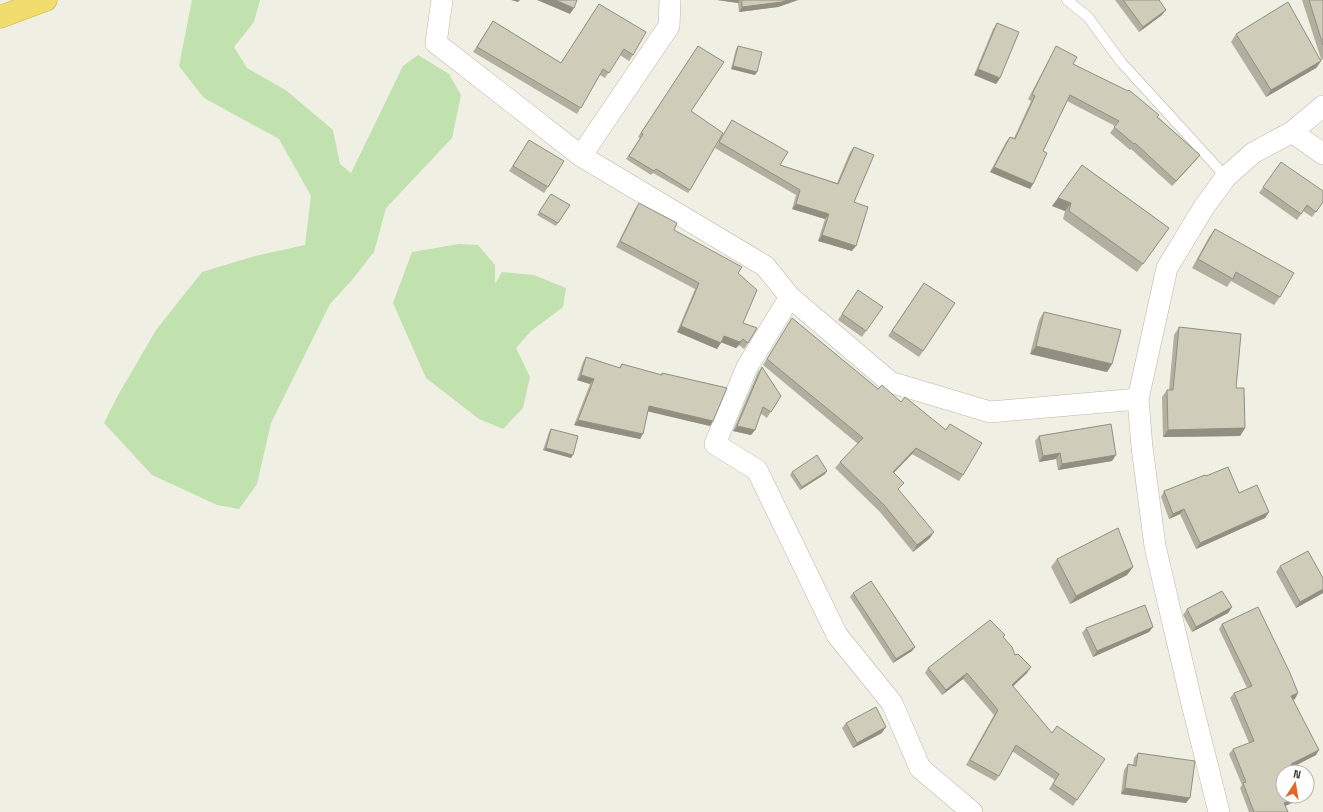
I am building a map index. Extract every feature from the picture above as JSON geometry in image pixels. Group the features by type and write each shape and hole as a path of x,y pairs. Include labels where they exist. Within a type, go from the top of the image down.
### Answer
{"highway":[{"path":"0,17 46,0"}],"street":[{"path":"442,0 436,43 581,156 765,266 790,297 890,382 990,412 1138,399"},
{"path":"581,156 669,26 670,0"},
{"path":"1219,812 1155,546 1142,447 1138,399 1167,268 1204,208 1226,177 1253,154 1292,132 1323,106"},
{"path":"1292,132 1323,154"},
{"path":"790,297 747,367 715,444 757,470 837,635 892,703 920,768 972,812"}],"lane":[{"path":"1067,0 1088,17 1121,62 1226,177"}],"green space":[{"path":"192,0 260,0 254,22 234,47 247,68 287,91 333,130 340,164 351,173 403,66 418,55 449,74 461,95 452,138 386,208 374,252 352,280 330,304 271,423 257,484 239,509 217,505 152,475 104,423 117,397 156,330 202,272 255,256 305,245 311,196 279,139 204,98 179,66"},
{"path":"459,244 478,245 495,265 495,284 502,272 534,275 566,288 563,307 531,331 516,348 530,377 523,408 503,429 479,419 426,378 393,303 412,252"}],"building":[{"path":"555,0 577,0 574,8"},
{"path":"742,0 787,0 782,2 742,7"},
{"path":"1123,0 1159,0 1166,10 1143,27"},
{"path":"1309,0 1323,0 1323,45"},
{"path":"1288,2 1321,61 1271,90 1236,34"},
{"path":"599,4 646,32 633,55 624,49 609,73 603,69 581,108 477,47 493,21 561,63"},
{"path":"997,23 1019,32 1000,78 978,69"},
{"path":"698,46 724,62 691,111 723,133 690,190 656,169 654,171 629,156 643,134 641,133"},
{"path":"738,46 762,52 757,72 733,66"},
{"path":"1056,46 1077,57 1073,64 1128,91 1129,90 1159,115 1157,117 1200,155 1176,181 1135,143 1134,144 1114,127 1119,121 1070,95 1043,151 1047,153 1033,184 994,167 1010,137 1015,139 1035,96 1032,94"},
{"path":"732,120 788,152 780,165 838,184 854,147 874,155 854,202 868,207 856,246 822,235 829,214 796,204 800,190 719,142"},
{"path":"529,140 564,161 548,187 513,166"},
{"path":"1281,162 1323,191 1323,202 1316,212 1307,205 1301,214 1263,187"},
{"path":"1082,165 1169,228 1143,264 1069,211 1071,203 1058,198"},
{"path":"551,194 570,205 558,223 539,212"},
{"path":"639,203 677,223 674,230 742,267 738,273 757,290 743,323 757,328 748,343 743,339 740,342 724,336 721,343 681,326 699,283 620,241"},
{"path":"1215,229 1294,273 1280,297 1236,272 1233,279 1198,259"},
{"path":"924,283 955,303 923,351 892,331"},
{"path":"858,290 883,307 866,331 842,314"},
{"path":"1044,312 1121,330 1112,364 1036,346"},
{"path":"792,318 878,389 882,385 901,402 905,397 946,430 950,424 982,443 963,475 916,448 893,472 904,483 898,489 934,532 917,545 884,505 840,462 863,438 767,359"},
{"path":"1179,327 1241,334 1236,388 1244,388 1245,428 1168,430 1167,390 1173,390"},
{"path":"586,357 620,368 622,364 662,375 662,373 727,388 713,421 649,406 643,434 578,420 594,379 581,375"},
{"path":"762,367 781,396 771,412 763,407 755,430 737,426"},
{"path":"1111,424 1116,455 1062,464 1060,453 1043,456 1039,436"},
{"path":"551,429 578,436 573,455 546,448"},
{"path":"817,455 827,471 802,487 792,472"},
{"path":"1228,467 1239,493 1257,485 1269,512 1200,543 1184,509 1173,514 1164,491"},
{"path":"1118,528 1133,567 1076,596 1057,559"},
{"path":"1308,551 1323,578 1323,589 1300,602 1280,566"},
{"path":"871,581 915,647 896,659 853,593"},
{"path":"1222,591 1232,607 1196,627 1187,609"},
{"path":"1145,605 1153,627 1097,651 1086,628"},
{"path":"1258,607 1298,693 1291,696 1319,750 1291,764 1275,764 1275,804 1284,804 1288,812 1254,812 1243,783 1246,782 1233,749 1254,741 1234,693 1252,686 1222,624"},
{"path":"990,620 1005,635 1003,637 1012,647 1015,655 1018,654 1031,667 1012,685 1052,733 1057,726 1105,759 1077,800 1053,784 1059,774 1016,745 999,776 970,760 998,710 967,673 946,690 928,668"},
{"path":"876,707 886,727 857,743 846,723"},
{"path":"1138,753 1195,761 1190,798 1125,788 1128,764 1136,766"}]}
